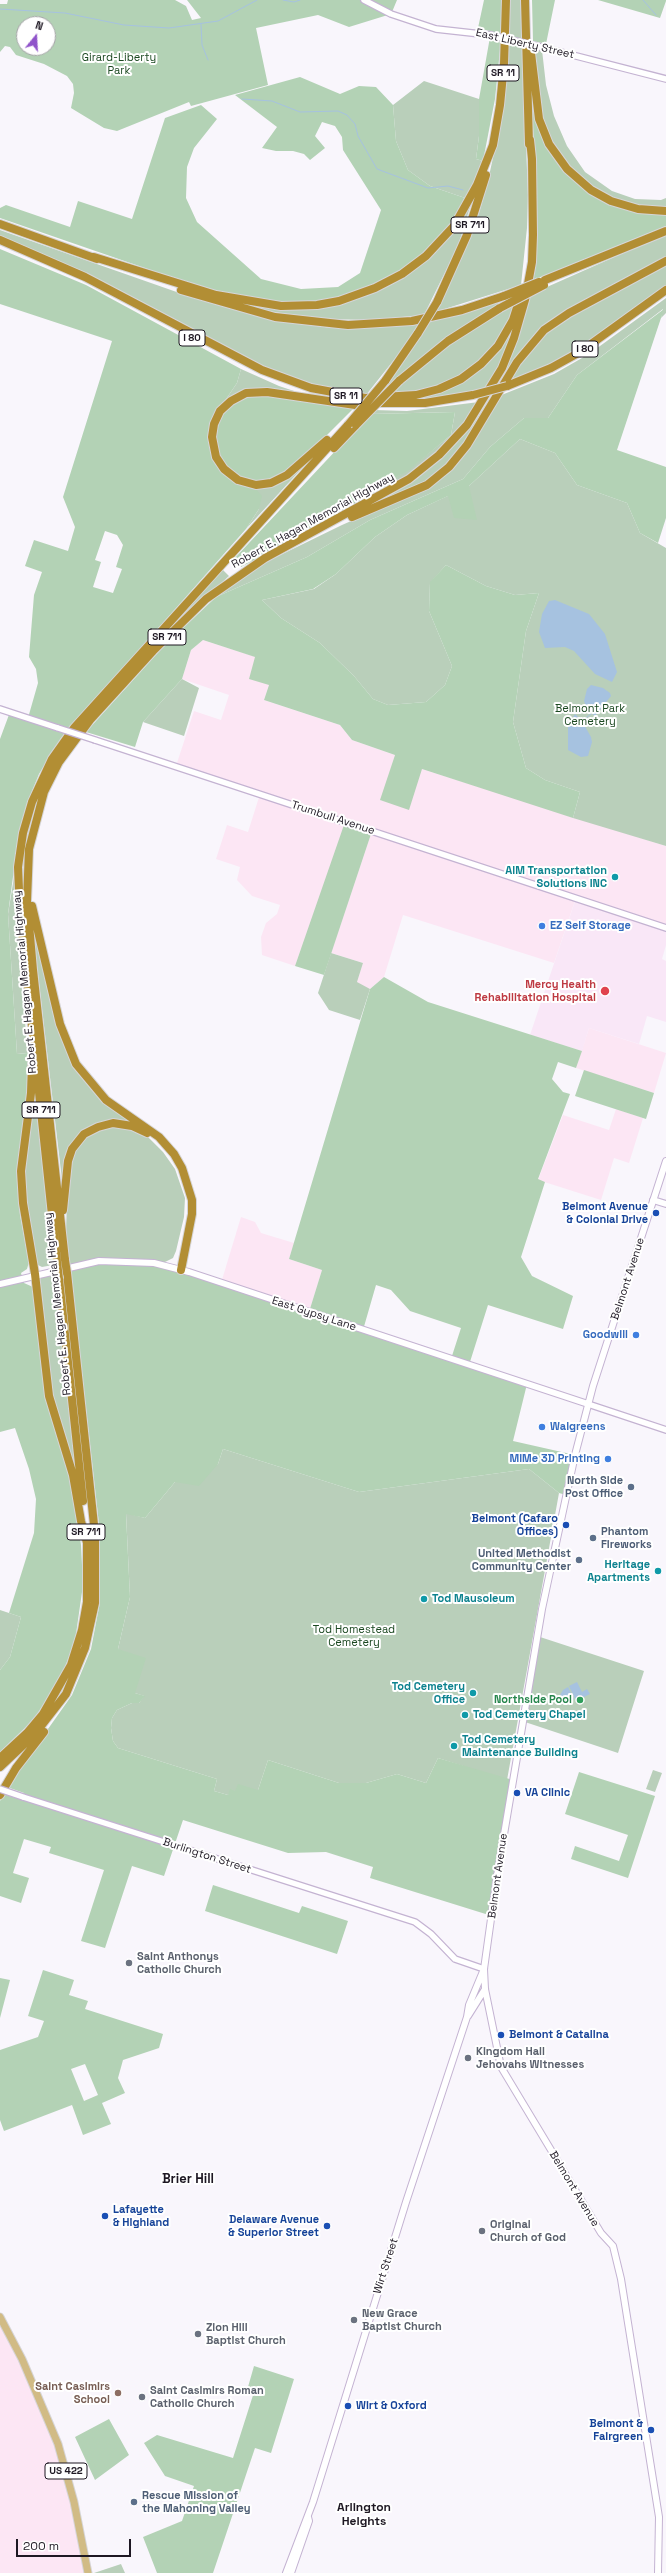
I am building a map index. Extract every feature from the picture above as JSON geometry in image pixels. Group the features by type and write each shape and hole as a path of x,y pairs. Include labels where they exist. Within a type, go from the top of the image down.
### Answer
{"highway":[{"name":"SR 11","path":"94,257 216,295 254,303 298,306 339,301 390,281 418,263 438,244 468,204 493,145 500,105 504,64 506,0"},
{"name":"SR 11","path":"0,240 85,277 231,355 279,377 344,396 389,398 416,395 450,384 471,372 498,346 513,320 524,284 529,243 530,140 525,0"},
{"path":"525,0 530,26 537,112 543,130 555,154 573,175 601,196 626,206 666,211"},
{"name":"Robert E. Hagan Memorial Highway","path":"0,1758 27,1733 43,1714 71,1665 86,1609 89,1586 88,1543 59,1279 61,1261 61,1229 32,970 27,876 30,841 44,792 59,762 90,720 153,651 206,599 248,568 388,493 424,468 467,426 495,382 519,323 532,262 532,159 530,140"},
{"name":"SR 711","path":"349,425 385,381 418,334 437,302 469,229 483,189 493,145"},
{"path":"0,224 228,305 275,317 319,324 364,325 412,321 462,310 544,282 666,231"},
{"name":"I 80","path":"0,244 94,285 238,362 288,384 343,399 381,404 424,403 472,398 507,386 551,368 580,352 666,290"},
{"path":"322,529 417,490 434,480 460,456 517,362 544,330 569,313 666,261"},
{"path":"472,398 422,407 380,407 267,392 246,393 231,401 220,411 212,430 212,444 220,463 234,478 249,484 267,484 278,480 295,470 349,425 399,381 448,341 544,282"},
{"path":"655,298 666,294"},
{"name":"Robert E. Hagan Memorial Highway","path":"0,1767 34,1735 66,1694 80,1664 90,1630 95,1602 97,1570 67,1274 61,1261 20,913 18,867 26,823 43,776 74,728 258,523 276,509 349,425"},
{"path":"27,876 57,1015 71,1054 86,1079 106,1100 167,1145 182,1168 189,1184 192,1214 179,1269"},
{"path":"25,959 24,972 32,1069 21,1183 35,1274 49,1396 73,1475 80,1521 88,1543"},
{"path":"61,1229 65,1173 72,1149 78,1141 91,1130 106,1124 123,1124 132,1126 149,1135 166,1150 184,1182 188,1215 179,1269"},
{"path":"0,1795 16,1768 58,1712 65,1700 66,1694"}],"main road":[{"name":"Belmont Avenue","path":"658,2573 659,2517 621,2279 613,2246 601,2233 501,2067 485,1989 484,1969 498,1869 542,1609 588,1404 666,1161"},
{"name":"East Gypsy Lane","path":"0,1284 35,1274 99,1261 130,1260 179,1269 588,1404"},
{"name":"Wirt Street","path":"291,2573 467,2017 469,2005 484,1969"},
{"name":"Wirt Street","path":"467,2017 485,1989"},
{"name":"US 422","path":"0,2317 22,2359 58,2444 74,2502 88,2573"},
{"name":"Wirt Street","path":"286,2573 304,2519 308,2517"}],"street":[{"name":"East Liberty Street","path":"364,0 391,14 436,30 490,35 666,79"},
{"name":"Trumbull Avenue","path":"0,709 666,928"},
{"path":"653,1200 666,1204"},
{"path":"588,1404 666,1430"},
{"name":"Burlington Street","path":"0,1789 415,1922 431,1934 455,1959 484,1969"}],"shaded area":[{"path":"203,640 256,657 269,685 264,700 340,725 352,740 395,755 381,801 422,769 666,846 666,928 576,898 554,963 403,915 384,977 370,989 363,987 357,982 363,963 331,953 372,831 301,949 295,966 262,955 261,937 266,923 277,914 280,905 252,896 237,880 240,867 216,859 227,825 248,832 260,794 175,769 194,711 221,720 229,695 182,679 191,650"},
{"name":"Mercy Health Rehabilitation Hospital","path":"576,898 666,928 666,945 662,959 666,961 666,1022 647,1016 639,1044 589,1028 582,1051 530,1035"},
{"path":"589,1028 666,1053 654,1093 576,1068"},
{"path":"616,1109 643,1118 629,1163 614,1158 601,1200 538,1180 563,1115 609,1130"},
{"path":"241,1217 255,1222 261,1233 294,1243 289,1259 322,1270 309,1312 221,1283"},
{"path":"0,2317 58,2444 88,2573 0,2573"}],"green space":[{"name":"Girard-Liberty Park","path":"8,0 175,0 186,6 192,20 201,18 187,0 364,0 391,14 349,27 318,15 256,28 268,85 191,106 189,102 117,131 104,128 71,108 74,93 73,84 67,76 44,64 19,56 56,56 56,16 16,16 16,55 10,47 5,46 0,52 0,4 7,4"},
{"path":"371,0 397,0 392,12"},
{"path":"484,0 501,0 501,34 478,28"},
{"path":"508,0 522,0 522,39 507,35"},
{"path":"532,0 555,0 546,44 533,41"},
{"path":"598,0 666,0 666,1 660,18"},
{"path":"490,37 501,40 495,99 483,161 476,159 479,136 479,99"},
{"path":"508,42 522,45 528,195 527,228 521,285 435,312 456,270 479,213 487,185 498,135"},
{"path":"534,48 542,50 546,85 554,116 567,146 585,172 612,191 635,199 661,200 666,198 666,209 639,207 600,193 566,164 544,128 536,94"},
{"path":"300,77 340,94 359,86 376,87 393,105 396,141 408,170 430,186 468,199 454,221 422,255 394,275 358,293 313,303 256,301 194,285 0,218 0,208 6,205 70,227 78,201 132,219 165,118 201,105 217,119 194,148 187,167 186,198 197,222 261,279 301,289 338,287 360,273 381,210 343,150 342,137 335,126 322,122 315,136 325,148 310,160 304,154 293,151 276,151 262,148 277,127 235,95"},
{"path":"424,81 479,99 479,136 476,159 483,161 468,199 430,186 408,170 396,141 393,105"},
{"path":"532,102 547,146 599,198 666,213 666,226 533,280 537,225"},
{"path":"472,201 458,246 424,315 369,320 321,319 267,311 238,302 320,307"},
{"path":"0,230 188,296 279,321 332,328 419,324 401,351 366,395 348,393 302,382 258,365 97,279 0,236"},
{"path":"666,234 666,259 562,314 502,383 498,384 515,348 529,295"},
{"path":"0,249 86,285 241,369 237,383 220,408 213,456 255,488 262,496 259,509 246,529 61,738 39,774 28,801 19,832 8,914 17,1054 28,1053 29,1061 28,1095 18,1183 20,1215 29,1262 27,1269 21,1273 24,1283 33,1287 42,1365 73,1489 81,1545 83,1585 75,1641 60,1680 33,1720 0,1752 0,1670 10,1657 21,1617 9,1613 34,1533 36,1499 29,1469 15,1428 0,1432 0,739 10,712 28,718 38,683 36,669 29,657 34,595 42,572 25,566 34,540 68,551 75,527 63,497 112,341 0,304","holes":["105,531 117,535 123,545 116,567 122,569 113,593 93,587 101,562 95,560"]},
{"path":"666,265 666,285 603,332 551,364 509,381 535,343 564,318"},
{"path":"666,298 666,313 661,318 663,309 577,375 548,418 524,418 490,447 463,479 370,520 307,557 216,597 264,563 342,525 433,485 450,472 463,456 499,396 554,374 589,354"},
{"path":"497,301 499,306 377,395 430,321"},
{"path":"517,301 501,338 469,371 428,390 388,395 457,338"},
{"path":"664,309 617,450 666,467 666,518 658,543 640,533 627,503 577,485 555,453 520,439 469,486 477,520 454,518 448,496 407,515 375,537 336,574 313,589 262,600 281,618 320,643 354,676 373,699 388,705 426,702 445,685 452,666 429,611 430,582 446,565 486,586 515,595 539,593 526,631 513,722 526,768 545,780 580,792 573,818 422,769 409,810 380,800 395,755 352,740 340,725 264,700 269,685 249,679 255,657 203,640 191,650 182,679 143,722 135,747 86,732 164,646 216,597 307,557 370,520 463,479 490,447 524,418 548,418 577,375"},
{"path":"514,325 502,359 488,387 455,395 410,400 473,373"},
{"path":"241,369 279,386 306,395 220,408 237,383"},
{"path":"254,394 354,408 300,462 274,479 257,482 240,478 227,469 217,453 215,432 222,413 231,403"},
{"path":"492,398 466,443 436,476 386,501 384,499 418,478 451,449 472,426 489,399"},
{"path":"479,402 454,435 419,468 381,493 386,483 409,469 451,435 455,412 370,414 374,410 407,411"},
{"path":"455,412 451,435 409,470 386,483 381,493 241,567 233,560 370,414"},
{"name":"Belmont Park Cemetery","path":"520,439 555,453 577,485 627,503 640,533 666,548 666,846 573,818 580,792 545,780 526,768 513,722 526,631 539,593 515,595 486,586 446,565 430,583 429,611 452,666 445,685 426,702 388,705 373,699 354,676 320,643 281,618 262,600 314,589 336,574 375,537 407,515 469,486"},
{"path":"303,466 246,529 259,509 255,488"},
{"path":"223,570 229,576 160,639 182,613"},
{"path":"182,679 199,688 184,736 143,722"},
{"path":"345,822 372,831 324,975 295,966"},
{"path":"14,877 20,970 28,1053 17,1054 8,914"},
{"path":"32,923 57,1022 81,1074 137,1124 90,1128 64,1166 62,1180"},
{"path":"331,953 363,963 357,982 370,989 360,1020 329,1010 318,993"},
{"path":"384,977 428,1002 582,1051 576,1068 558,1062 552,1079 563,1092 570,1094 538,1179 545,1182 521,1257 532,1276 573,1296 563,1329 488,1305 469,1365 527,1384 513,1441 575,1455 566,1495 559,1493 529,1469 359,1492 223,1449 218,1464 199,1486 175,1482 145,1518 126,1514 130,1597 118,1649 146,1658 135,1693 145,1696 139,1703 132,1703 117,1710 112,1718 111,1728 113,1741 118,1748 217,1779 214,1791 228,1795 230,1789 235,1791 238,1784 258,1790 268,1760 339,1783 366,1783 397,1774 426,1783 438,1758 513,1780 492,1916 370,1878 373,1867 326,1852 288,1853 183,1820 164,1876 132,1866 105,1948 81,1941 104,1870 49,1853 51,1847 24,1839 13,1873 29,1878 21,1903 0,1896 0,1801 4,1794 22,1800 24,1793 7,1787 72,1695 91,1649 100,1602 100,1533 70,1266 99,1261 154,1263 309,1312 322,1270 289,1259 370,989","holes":["376,1285 391,1290 410,1311 461,1328 451,1359 363,1330"]},
{"path":"584,1070 654,1093 646,1119 575,1096"},
{"path":"33,1093 35,1093 77,1479 55,1410 38,1283 42,1276 54,1274 53,1265 42,1267 36,1264 28,1217 24,1161"},
{"path":"114,1126 140,1132 148,1137 163,1152 175,1169 185,1198 184,1217 176,1251 173,1258 165,1262 70,1266 66,1231 68,1171 76,1148 89,1134"},
{"name":"Tod Homestead Cemetery","path":"223,1449 359,1492 529,1469 559,1493 507,1780 438,1758 426,1783 397,1774 366,1783 339,1783 268,1760 258,1790 235,1791 228,1795 214,1791 217,1779 118,1748 113,1741 111,1728 112,1718 117,1710 132,1703 139,1703 144,1696 135,1693 118,1649 130,1597 126,1513 145,1518 175,1482 218,1464"},
{"path":"0,1610 21,1617 10,1657 0,1670"},
{"name":"Northside Pool","path":"537,1636 644,1671 618,1753 522,1721"},
{"path":"653,1770 662,1773 655,1792 646,1789"},
{"path":"579,1772 655,1796 628,1878 571,1859 575,1846 619,1861 628,1835 565,1814"},
{"path":"213,1885 299,1913 302,1906 348,1921 337,1954 205,1911"},
{"path":"43,1970 74,1980 69,1995 88,2001 85,2009 163,2034 159,2048 123,2060 118,2078 125,2093 102,2103 111,2124 83,2135 72,2105 4,2131 0,2120 0,2050 38,2037 44,2021 28,2016","holes":["85,2064 98,2095 84,2101 71,2069"]},
{"path":"0,1978 10,1980 0,2018"},
{"path":"254,2366 294,2379 271,2453 255,2448 213,2573 157,2573 143,2537 182,2521 194,2486 165,2476 144,2443 157,2435 233,2458 255,2389 248,2387"},
{"path":"109,2419 129,2455 95,2480 75,2437"},
{"path":"121,2564 125,2573 94,2573"}],"water":[{"path":"555,600 589,614 605,634 617,672 612,682 595,674 574,651 565,647 545,648 539,632 542,614 549,601"},
{"path":"591,685 603,688 610,693 611,696 595,716 588,711 584,701 587,689"},
{"path":"575,714 582,721 591,737 592,742 588,756 581,757 568,750 568,726"},
{"path":"577,1682 582,1692 587,1689 590,1694 576,1701 569,1686"},
{"path":"568,1687 574,1699 570,1703 560,1695 563,1690"}],"waterway":[{"path":"0,9 65,13 124,25 169,28 218,21 257,0"},
{"path":"283,0 294,2 300,0"},
{"path":"643,0 656,15"},
{"path":"201,24 202,45 208,60"},
{"path":"242,99 272,101 300,112 338,111 347,115 355,124 358,136 377,169 428,188 448,186 463,190"},
{"path":"582,721 591,714"}],"place":[{"name":"AIM Transportation Solutions INC","path":"615,877"},
{"name":"EZ Self Storage","path":"542,926"},
{"name":"Mercy Health Rehabilitation Hospital","path":"605,991"},
{"name":"Belmont Avenue & Colonial Drive","path":"656,1213"},
{"name":"Goodwill","path":"636,1335"},
{"name":"Walgreens","path":"542,1427"},
{"name":"MiMe 3D Printing","path":"608,1459"},
{"name":"North Side Post Office","path":"631,1487"},
{"name":"Belmont (Cafaro Offices)","path":"566,1525"},
{"name":"Phantom Fireworks","path":"593,1538"},
{"name":"United Methodist Community Center","path":"579,1560"},
{"name":"Heritage Apartments","path":"658,1571"},
{"name":"Tod Mausoleum","path":"424,1599"},
{"name":"Tod Cemetery Office","path":"473,1693"},
{"name":"Northside Pool","path":"580,1700"},
{"name":"Tod Cemetery Chapel","path":"465,1715"},
{"name":"Tod Cemetery Maintenance Building","path":"454,1746"},
{"name":"VA Clinic","path":"517,1793"},
{"name":"Saint Anthonys Catholic Church","path":"129,1963"},
{"name":"Belmont & Catalina","path":"501,2035"},
{"name":"Kingdom Hall Jehovahs Witnesses","path":"468,2058"},
{"name":"Lafayette & Highland","path":"105,2216"},
{"name":"Delaware Avenue & Superior Street","path":"327,2226"},
{"name":"Original Church of God","path":"482,2231"},
{"name":"New Grace Baptist Church","path":"354,2320"},
{"name":"Zion Hill Baptist Church","path":"198,2334"},
{"name":"Saint Casimirs School","path":"118,2393"},
{"name":"Saint Casimirs Roman Catholic Church","path":"142,2397"},
{"name":"Wirt & Oxford","path":"348,2406"},
{"name":"Belmont & Fairgreen","path":"651,2430"},
{"name":"Rescue Mission of the Mahoning Valley","path":"134,2502"}],"district":[{"name":"Brier Hill","path":"188,2179"},
{"name":"Arlington Heights","path":"364,2515"}]}
